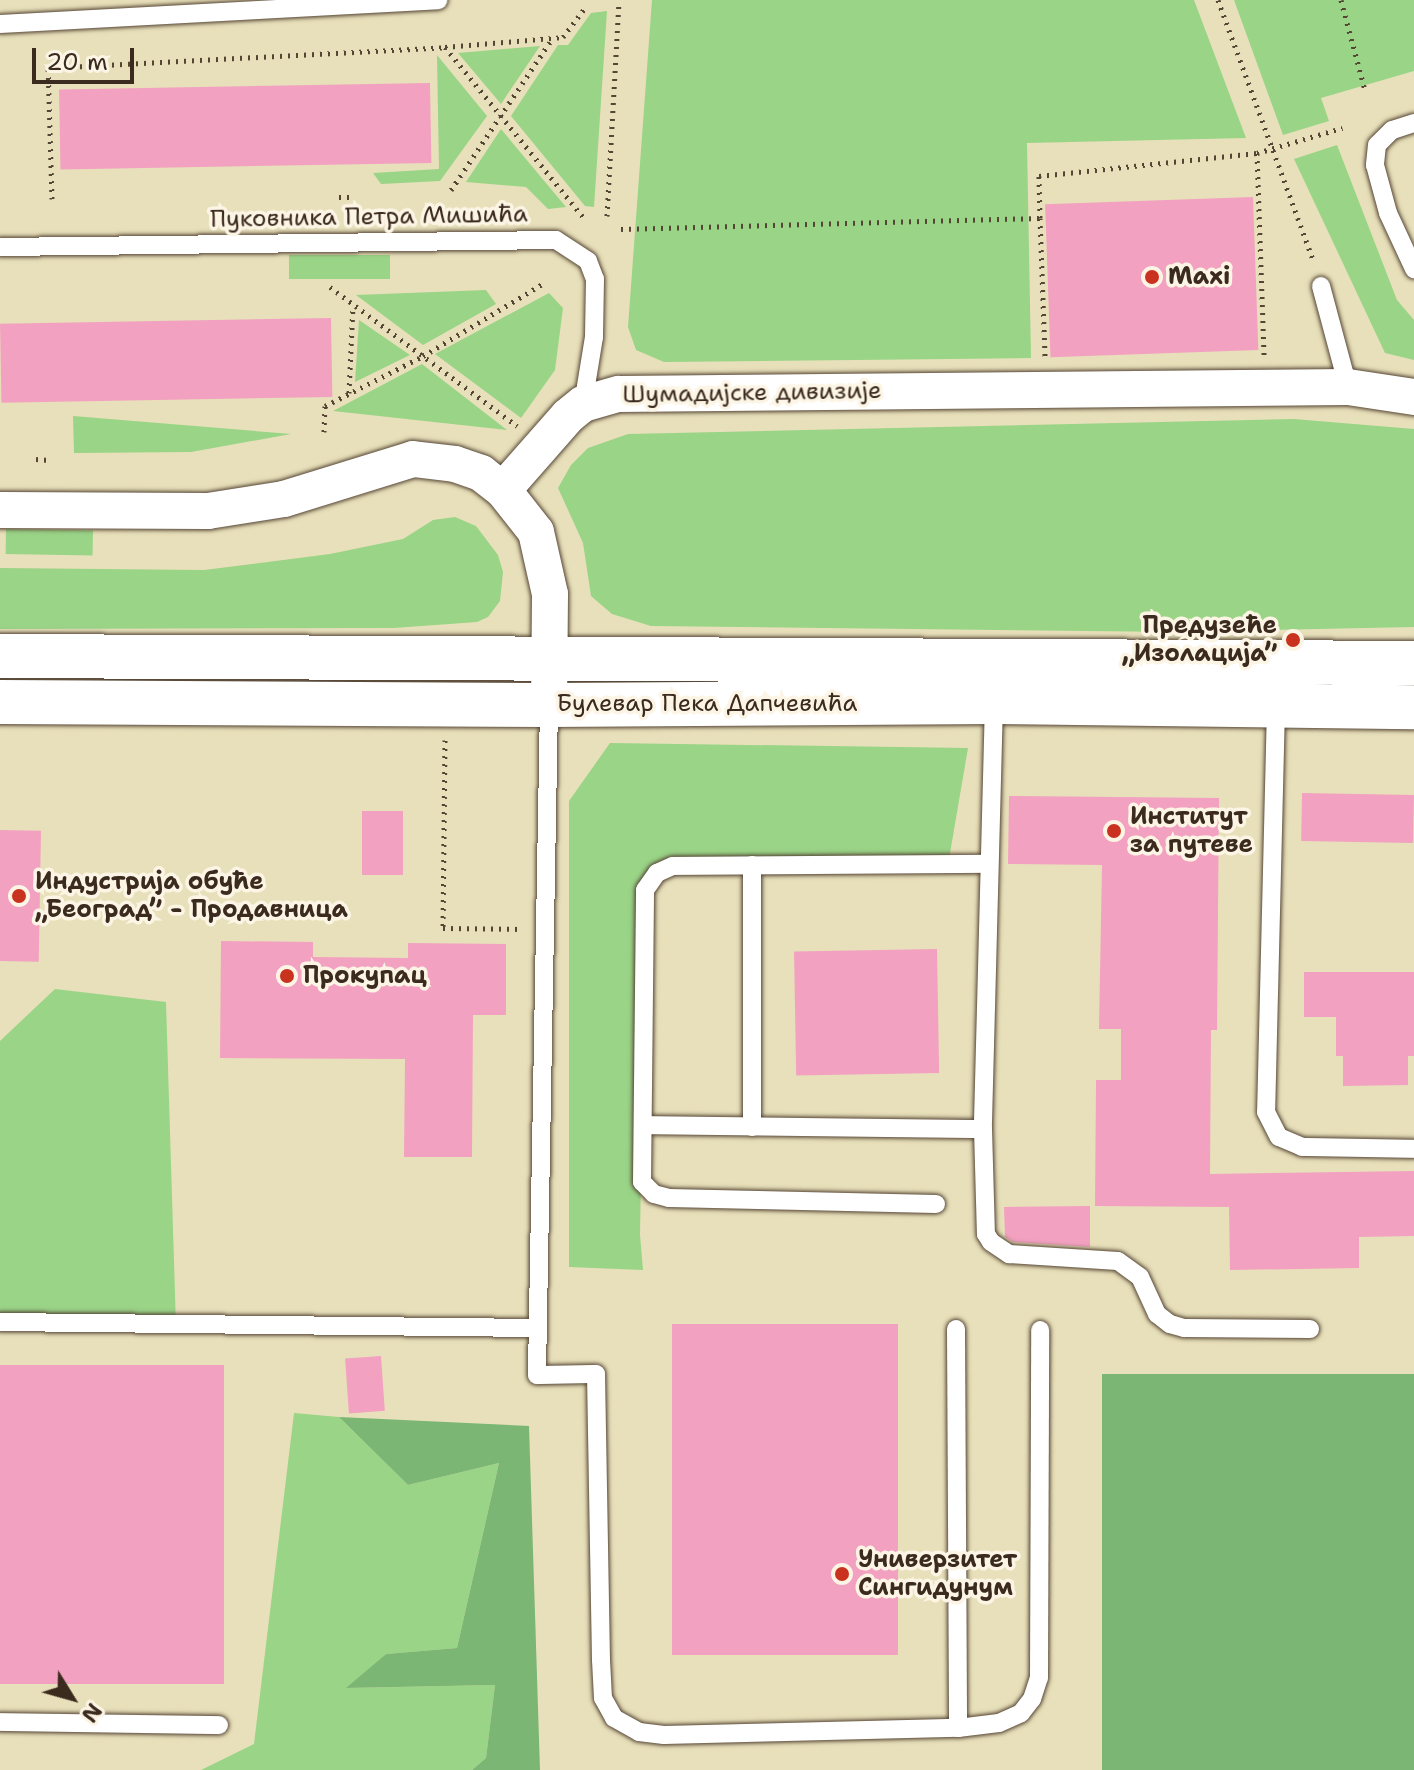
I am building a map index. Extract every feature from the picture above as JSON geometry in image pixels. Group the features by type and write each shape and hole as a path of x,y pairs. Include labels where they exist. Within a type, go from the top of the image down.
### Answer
{"street":[{"name":"Шумадијске дивизије","path":"583,404 619,394 1348,387 1414,397"},
{"path":"503,490 583,404"},
{"path":"0,510 208,511 284,499 413,459 455,464 481,473 503,490 536,532 550,594 549,705"},
{"name":"Булевар Пека Дапчевића","path":"0,656 1414,663"},
{"name":"Булевар Пека Дапчевића","path":"0,702 549,705 994,702 1414,707"}],"lane":[{"path":"0,24 438,0"},
{"path":"1414,123 1392,130 1377,145 1375,165 1388,213 1414,269"},
{"name":"Пуковника Петра Мишића","path":"0,247 556,240 588,261 595,279 594,337 583,404"},
{"path":"1321,286 1348,387"},
{"path":"994,702 987,864 983,1129 986,1234 999,1249 1009,1254 1118,1261 1140,1277 1157,1314 1170,1324 1184,1328 1310,1329"},
{"path":"549,705 537,1375 596,1374 601,1660 603,1698 614,1718 639,1732 664,1735 958,1728 999,1723 1021,1713 1032,1699 1039,1678 1040,1330"},
{"path":"1276,707 1266,1112 1279,1137 1302,1147 1414,1149"},
{"path":"936,1204 669,1198 654,1194 642,1182 645,890 657,873 673,866 987,864"},
{"path":"752,865 752,1127"},
{"path":"643,1125 983,1129"},
{"path":"0,1322 537,1328"},
{"path":"956,1329 958,1728"},
{"path":"0,1722 219,1725"}],"path":[{"path":"1218,0 1312,256"},
{"path":"1341,0 1365,90"},
{"path":"607,216 619,2"},
{"path":"52,199 48,68 445,47 563,37 586,7"},
{"path":"451,190 553,38"},
{"path":"445,47 583,217"},
{"path":"1045,366 1039,176 1257,153 1342,128"},
{"path":"1257,153 1264,344"},
{"path":"339,197 349,197"},
{"path":"621,229 1040,218"},
{"path":"324,432 325,406 423,356 544,283"},
{"path":"330,287 524,431"},
{"path":"349,393 353,305"},
{"path":"36,459 49,460"},
{"path":"446,730 443,928 546,929"}],"green space":[{"path":"652,0 1194,0 1246,138 1027,143 1031,358 664,362 636,350 628,327"},
{"path":"1234,0 1414,0 1414,71 1321,98 1329,121 1283,135"},
{"path":"607,11 594,207 585,206 511,116 558,45 568,45 591,13"},
{"path":"540,46 501,104 458,53"},
{"path":"437,55 487,116 440,181 381,184 373,173 439,169"},
{"path":"501,129 566,207 548,209 526,187 466,182"},
{"path":"1337,145 1397,300 1414,320 1414,360 1385,353 1294,159"},
{"path":"289,255 390,255 390,279 289,279"},
{"path":"486,290 496,304 423,345 356,295"},
{"path":"549,293 563,308 555,370 521,418 435,354"},
{"path":"359,320 410,355 355,382"},
{"path":"422,364 507,430 333,411"},
{"path":"73,416 291,434 191,452 74,453"},
{"path":"1294,419 1414,429 1414,627 1176,632 651,626 612,614 591,596 583,543 558,488 571,465 588,448 628,434"},
{"path":"455,517 476,526 498,555 503,572 500,601 488,617 477,622 394,628 0,629 0,568 204,570 330,554 403,539 433,520"},
{"path":"6,529 93,531 93,556 6,554"},
{"path":"610,743 968,748 948,865 673,866 646,890 640,1235 643,1270 569,1267 569,801"},
{"path":"55,989 166,1002 176,1326 0,1322 0,1041"},
{"path":"1102,1374 1414,1374 1414,1770 1102,1770"},
{"path":"294,1413 339,1417 408,1485 499,1463 457,1648 386,1654 347,1688 495,1685 486,1758 472,1770 201,1770 254,1744"},
{"path":"339,1417 529,1426 540,1770 472,1770 486,1758 495,1685 346,1688 386,1654 457,1648 499,1463 408,1485"}],"building":[{"path":"430,83 431,163 60,169 59,89"},
{"name":"Maxi","path":"1253,197 1258,350 1050,357 1045,204"},
{"path":"331,318 332,397 1,403 0,324"},
{"path":"1302,793 1414,795 1413,843 1301,841"},
{"path":"1009,796 1219,798 1217,1030 1211,1030 1210,1174 1414,1171 1414,1236 1359,1237 1359,1268 1230,1270 1229,1207 1095,1206 1096,1080 1121,1080 1121,1029 1099,1029 1102,865 1008,864"},
{"path":"362,811 403,811 403,875 362,875"},
{"name":"Индустрија обуће „Београд” - Продавница","path":"0,830 41,831 39,962 0,961"},
{"path":"221,941 313,942 313,957 408,958 408,943 506,944 506,1015 473,1015 472,1157 404,1157 405,1059 220,1058"},
{"path":"937,949 939,1073 796,1075 794,951"},
{"path":"1304,972 1414,972 1414,1056 1408,1056 1408,1085 1343,1086 1343,1056 1336,1056 1336,1017 1304,1017"},
{"path":"1090,1206 1090,1247 1013,1242 1005,1237 1004,1207"},
{"path":"672,1324 898,1324 898,1655 672,1655"},
{"path":"381,1356 385,1411 349,1413 345,1359"},
{"path":"0,1365 224,1365 224,1684 0,1684"}],"place":[{"name":"Maxi","path":"1152,277"},
{"name":"Предузеће „Изолација”","path":"1293,640"},
{"name":"Институт за путеве","path":"1114,831"},
{"name":"Индустрија обуће „Београд” - Продавница","path":"19,896"},
{"name":"Прокупац","path":"287,976"},
{"name":"Универзитет Сингидунум","path":"842,1574"}]}
